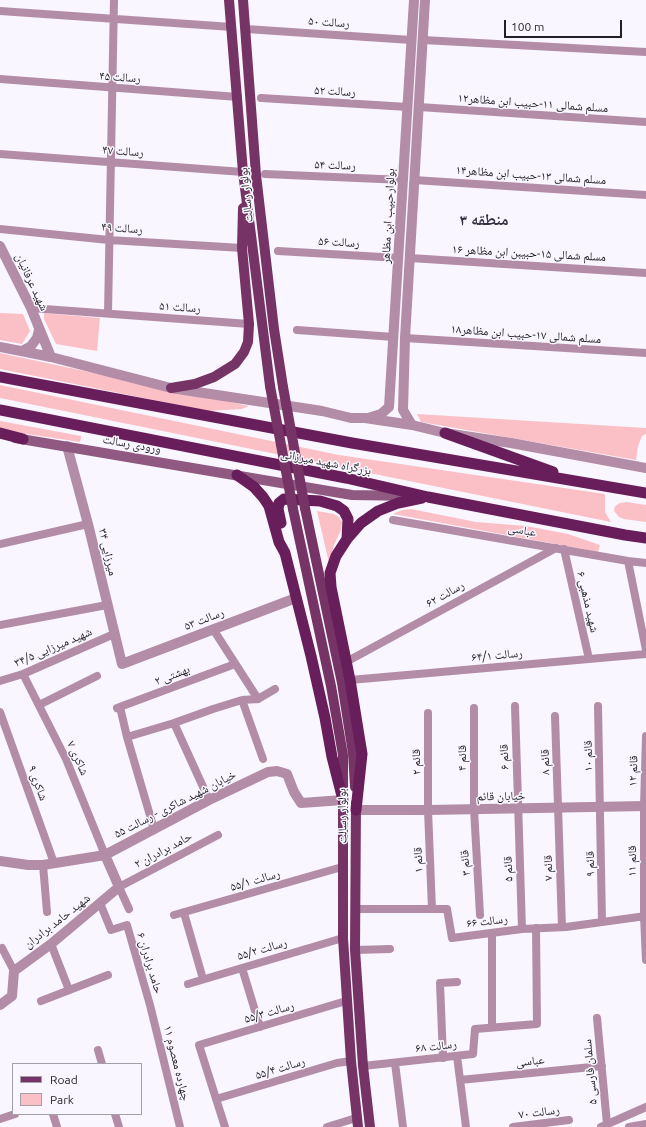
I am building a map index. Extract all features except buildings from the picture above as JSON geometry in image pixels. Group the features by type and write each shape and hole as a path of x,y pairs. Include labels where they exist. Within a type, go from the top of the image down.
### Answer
{"highway":[{"name":"بزرگراه شهید میرزائی","path":"0,377 322,437 646,493"},
{"name":"بزرگراه شهید میرزائی","path":"0,410 346,478 428,497 618,534 646,538"},
{"path":"0,433 23,439"},
{"path":"445,433 583,483"},
{"path":"236,475 254,487 269,506 279,542 285,554 318,687 332,757 343,800"},
{"path":"356,810 362,754 350,680 331,587 330,573 336,556 347,538 361,523 378,511 398,502 428,497"},
{"path":"285,554 285,541 278,509 279,503 284,499 320,501 337,506 344,511 348,519 347,538"}],"main road":[{"name":"بولوار رسالت","path":"229,0 244,172 270,386 293,509 331,686 343,755 343,938 346,1001 357,1122"},
{"name":"بولوار رسالت","path":"243,0 256,175 283,387 305,508 342,683 353,754 356,810 355,950 363,1066 370,1127"},
{"path":"171,388 205,381 235,364 244,352 248,342 249,324 242,248 244,172"},
{"name":"ورودی رسالت","path":"0,437 67,446 352,495 428,497"}],"street":[{"path":"108,313 114,0"},
{"name":"بولوارحبیب ابن مظاهر","path":"390,407 414,0"},
{"name":"بولوارحبیب ابن مظاهر","path":"403,410 405,338 425,0"},
{"path":"0,11 232,27"},
{"name":"رسالت ۵۰","path":"246,29 411,40"},
{"path":"423,40 646,52"},
{"name":"رسالت ۴۵","path":"0,79 112,89 238,97"},
{"name":"رسالت ۵۲","path":"261,98 408,107"},
{"name":"مسلم شمالی ۱۱-حبیب ابن مظاهر۱۲","path":"419,107 646,122"},
{"name":"رسالت ۴۷","path":"0,154 244,172"},
{"name":"رسالت ۵۴","path":"265,174 403,180"},
{"name":"مسلم شمالی ۱۳-حبیب ابن مظاهر۱۴","path":"414,180 646,195"},
{"name":"رسالت ۴۹","path":"0,228 109,240 242,248"},
{"name":"شهید عرفانیان","path":"0,247 31,308 51,357"},
{"name":"رسالت ۵۶","path":"278,251 399,258"},
{"path":"399,258 410,258"},
{"name":"مسلم شمالی ۱۵-حبیبن ابن مظاهر ۱۶","path":"410,258 646,272"},
{"name":"رسالت ۵۱","path":"31,308 249,324"},
{"name":"شهید عرفانیان","path":"22,351 31,346 37,338 39,330"},
{"path":"297,330 394,337"},
{"name":"مسلم شمالی ۱۷-حبیب ابن مظاهر۱۸","path":"405,338 646,353"},
{"path":"0,347 51,357 171,388 351,418 366,418 412,425 445,433 518,444 646,468"},
{"path":"366,418 381,414 390,407 395,412 403,410 412,425"},
{"name":"میرزایی ۳۴","path":"67,446 88,524 122,664"},
{"name":"عباسی","path":"393,520 646,563"},
{"path":"0,544 88,524"},
{"name":"شهید مذهبی ۶","path":"560,549 589,659"},
{"name":"رسالت ۶۲","path":"346,662 560,549"},
{"path":"628,560 646,650"},
{"name":"رسالت ۵۳","path":"122,664 296,598"},
{"path":"0,625 107,604"},
{"path":"213,629 258,698"},
{"name":"شهید میرزایی ۳۴/۵","path":"0,681 23,674 114,634"},
{"name":"رسالت ۶۴/۱","path":"350,680 646,654"},
{"name":"بهشتی ۲","path":"127,737 119,708 235,664"},
{"name":"شاکری ۷","path":"23,674 66,759 105,855"},
{"path":"39,704 97,676"},
{"path":"154,829 127,737 242,700 258,698 276,689"},
{"path":"242,700 263,759"},
{"name":"قائم ۶","path":"515,706 518,808"},
{"name":"قائم ۱۰","path":"598,706 601,807"},
{"name":"قائم ۴","path":"474,708 474,809"},
{"name":"شاکری ۹","path":"0,713 54,863"},
{"name":"قائم ۲","path":"428,713 428,810"},
{"name":"قائم ۸","path":"555,716 559,808"},
{"path":"174,723 209,800"},
{"name":"قائم ۱۲","path":"645,806 646,736"},
{"name":"خیابان شهید شاکری - رسالت ۵۵","path":"0,861 28,865 43,865 105,855 209,800 268,772 277,771 287,774 294,792 301,802 343,800"},
{"name":"خیابان قائم","path":"356,810 645,806"},
{"name":"قائم ۱۱","path":"645,806 646,960"},
{"name":"قائم ۹","path":"601,807 602,922"},
{"name":"قائم ۵","path":"518,808 522,929"},
{"name":"قائم ۷","path":"559,808 562,927"},
{"name":"قائم ۳","path":"474,809 480,915"},
{"name":"قائم ۱","path":"428,810 432,909"},
{"name":"حامد برادران ۲","path":"119,887 218,835"},
{"path":"105,855 129,909"},
{"path":"43,865 47,912"},
{"name":"رسالت ۵۵/۱","path":"174,915 342,867"},
{"name":"شهید حامد برادران","path":"14,971 51,944 119,887"},
{"name":"حامد برادران ۶","path":"100,903 111,930 127,925 150,1005"},
{"name":"رسالت ۶۶","path":"355,909 447,909 452,938 522,929 562,927 645,916"},
{"path":"184,913 203,979"},
{"name":"رسالت ۶۸","path":"363,1066 473,1054 475,1029 537,1024 536,928"},
{"path":"492,933 492,1027"},
{"name":"رسالت ۵۵/۲","path":"188,984 343,938"},
{"path":"51,944 70,990"},
{"path":"0,1005 12,996 14,971 2,948"},
{"path":"355,950 390,949"},
{"path":"242,968 260,1027"},
{"path":"41,1001 108,974"},
{"path":"443,1058 440,983 457,982"},
{"name":"رسالت ۵۵/۳","path":"216,1099 199,1045 346,1001"},
{"name":"چهارده معصوم ۱۱","path":"150,1005 180,1127"},
{"name":"سلمان فارسی ۵","path":"597,1018 602,1066 604,1125"},
{"path":"98,1050 102,1063"},
{"path":"457,1056 466,1127"},
{"name":"رسالت ۵۵/۴","path":"216,1099 337,1063 351,1061"},
{"path":"395,1063 404,1127"},
{"name":"عباسی","path":"460,1080 602,1066"},
{"path":"216,1099 225,1127"},
{"path":"604,1125 646,1106"},
{"path":"0,1119 12,1115"},
{"path":"54,1115 57,1127"},
{"path":"115,1115 119,1127"},
{"name":"رسالت ۷۰","path":"513,1127 569,1120"},
{"path":"327,1127 357,1122"},
{"path":"629,1127 646,1124"}],"green space":[{"path":"0,313 23,314 30,331 22,344 0,340"},
{"path":"44,313 100,318 97,351 56,344 44,319"},
{"path":"0,353 249,406 242,409 208,411 0,369"},
{"path":"0,385 339,455 605,494 605,512 611,522 0,398"},
{"path":"417,414 646,428 646,434 642,436 638,446 636,460 421,422"},
{"path":"0,421 81,436 81,438 80,442 0,430"},
{"path":"627,502 646,505 646,522 619,517 614,511 615,506 620,503"},
{"path":"411,509 476,522 526,526 568,534 600,545 598,552 393,514 402,510"},
{"path":"317,511 334,514 339,517 342,522 341,530 334,545 329,563"}],"district":[{"name":"منطقه ۳","path":"484,220"}]}
